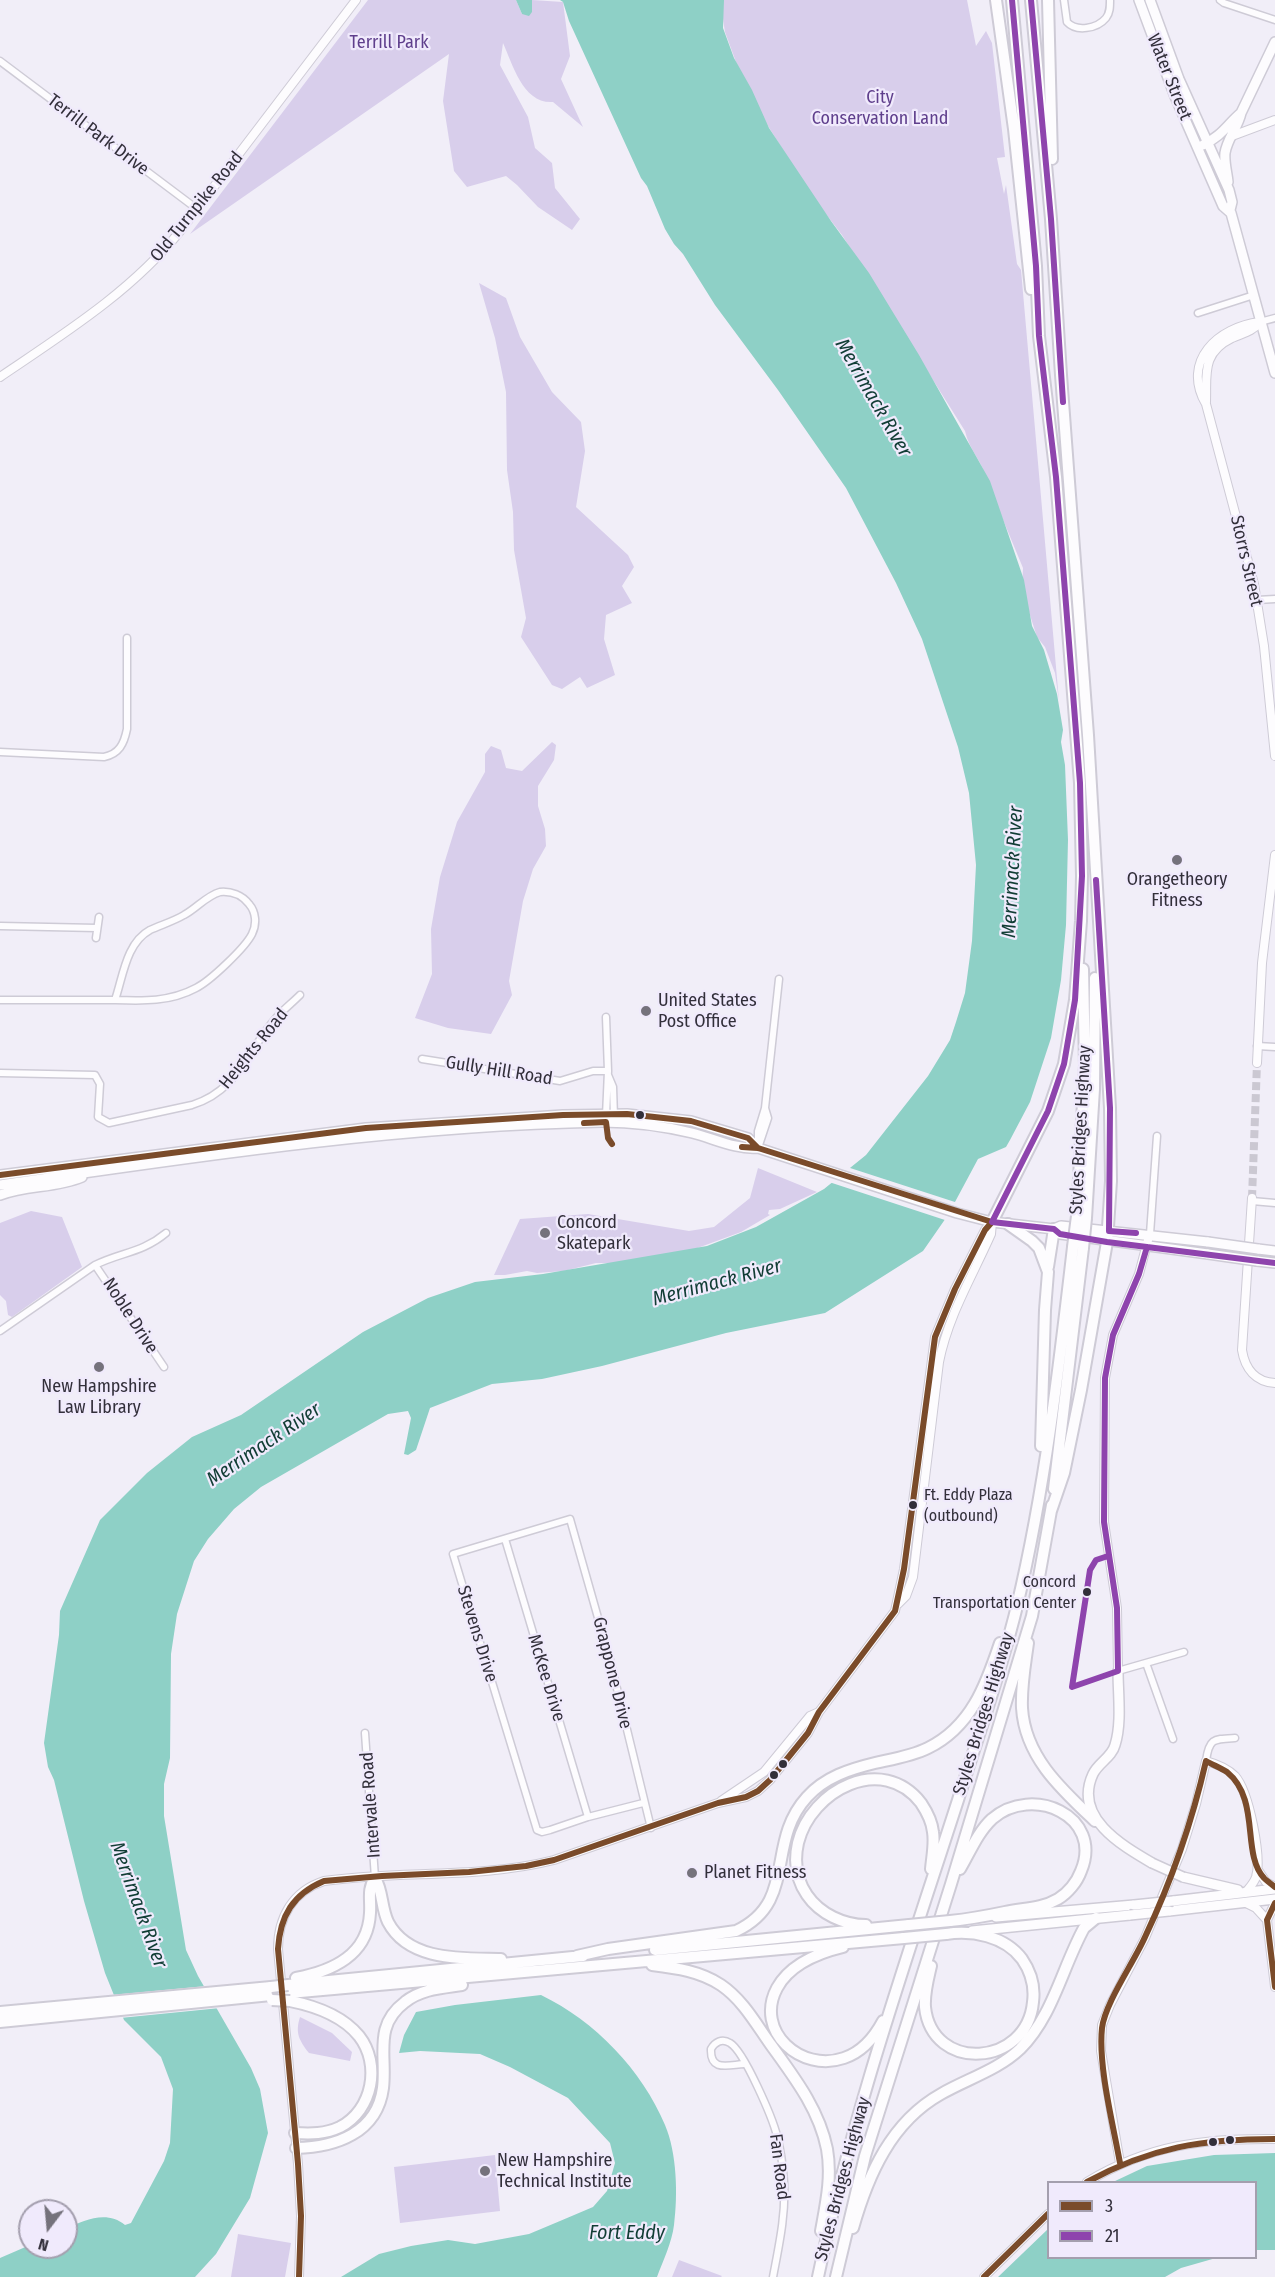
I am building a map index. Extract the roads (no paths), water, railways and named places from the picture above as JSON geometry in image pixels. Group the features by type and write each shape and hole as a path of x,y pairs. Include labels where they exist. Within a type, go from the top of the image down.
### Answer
{"highway":[{"path":"996,0 1014,129 1035,326 1040,336"},
{"path":"992,1222 1057,1089 1071,1032 1081,921 1081,809 1076,720 1056,477 1040,336 1012,0"},
{"path":"1031,0 1051,219 1060,375 1088,735 1110,1107 1108,1236 1082,1390 1064,1473 1051,1511"},
{"path":"1048,0 1052,159 1051,219"},
{"name":"Styles Bridges Highway","path":"951,1884 1032,1616 1051,1511 1094,1089 1097,894"},
{"name":"Styles Bridges Highway","path":"1081,921 1085,1065 1081,1217"},
{"path":"1008,1224 1032,1240 1039,1248 1048,1272"},
{"path":"1034,1526 1044,1402 1044,1310 1054,1229"},
{"name":"Styles Bridges Highway","path":"818,2277 845,2162 896,1994 989,1705 1017,1607 1034,1526 1078,1248"},
{"path":"577,1956 608,1949 736,1931 754,1922 766,1910 773,1897 787,1830 792,1818 807,1797 837,1775 868,1764 917,1753 951,1733 977,1701 1004,1632 1017,1607"},
{"path":"1032,1616 1022,1689 1022,1708 1029,1740 1053,1779 1095,1821"},
{"path":"884,1928 852,1924 827,1914 810,1900 803,1889 796,1864 799,1839 811,1815 828,1796 851,1784 876,1779 901,1786 916,1797 930,1819 933,1832 934,1845 927,1897"},
{"path":"289,1990 577,1956 884,1928 909,1925 950,1921 984,1918 1044,1906 1064,1895 1078,1878 1084,1860 1084,1841 1076,1824 1061,1812 1044,1805 1026,1804 1004,1811 982,1830 951,1884 940,1916 865,2156 841,2250 838,2277"},
{"path":"289,1990 339,1965 361,1944 370,1914 369,1887 375,1878 380,1886 383,1909 388,1922 402,1940 416,1947 438,1955 455,1957 540,1960"},
{"path":"0,2022 95,2008 227,1995 549,1971 630,1962 861,1942 904,1938 950,1933 981,1935 1002,1942 1018,1954 1031,1977 1033,2005 1027,2024 1012,2043 994,2052 974,2055 958,2051 938,2037 929,2023 925,2006 926,1994 938,1943 940,1916"},
{"path":"838,2277 865,2190 888,2144 909,2119 932,2100 1003,2062 1028,2040 1048,2008 1084,1928 1096,1918"},
{"path":"861,1942 826,1951 809,1959 783,1979 776,1989 772,2008 775,2027 780,2038 793,2052 811,2061 830,2061 849,2056 860,2050 874,2035 896,1994"},
{"path":"630,1962 691,1971 727,1989 753,2018 808,2099 819,2122 827,2147 830,2167 828,2193 811,2277"},
{"path":"296,2148 342,2141 353,2135 370,2119 380,2099 383,2086 381,2054 385,2028 404,2002 427,1991 549,1971"},
{"path":"289,1990 350,2027 366,2047 372,2072 367,2097 353,2118 342,2126 324,2133 295,2133"},
{"path":"0,2012 95,2008"}],"main road":[{"name":"Water Street","path":"1139,0 1174,94 1204,148"},
{"name":"Water Street","path":"1150,0 1204,148"},
{"path":"1204,148 1226,131 1241,112 1275,42"},
{"path":"1241,112 1239,124 1225,152 1232,202 1230,210 1275,373"},
{"path":"1204,148 1232,136"},
{"path":"1204,148 1229,190"},
{"path":"1204,148 1224,207 1230,210"},
{"path":"0,1175 366,1128 431,1122 665,1117 691,1121 748,1138 758,1148 957,1213 992,1222 1054,1229 1061,1226 1147,1247 1275,1263"},
{"path":"0,1185 307,1142 610,1118"},
{"path":"0,1170 52,1164 73,1167"},
{"path":"0,1195 21,1189 71,1182 95,1172"},
{"path":"1108,1236 1150,1234 1275,1251"},
{"path":"1118,1671 1118,1732 1115,1745 1113,1751 1095,1770 1088,1795 1089,1806 1095,1821 1126,1847 1152,1863 1183,1877 1246,1892"},
{"path":"984,1918 1173,1901 1275,1888"},
{"path":"950,1933 1244,1902 1275,1901"}],"street":[{"name":"Old Turnpike Road","path":"0,377 109,301 132,283 162,253 356,0"},
{"path":"1064,0 1067,22 1080,29 1100,24 1109,12 1110,0"},
{"path":"1220,0 1275,20"},
{"name":"Terrill Park Drive","path":"0,61 197,209"},
{"path":"1232,136 1275,120"},
{"path":"1198,313 1254,295"},
{"path":"1260,322 1275,318"},
{"name":"Storrs Street","path":"1260,322 1253,330 1226,341 1213,354 1205,380 1206,404 1257,600 1275,756"},
{"path":"1257,600 1275,599"},
{"path":"0,752 104,757 116,752 124,742 127,729 127,638"},
{"path":"1257,1063 1266,930 1275,861"},
{"path":"0,1000 115,1000 165,999 186,993 205,983 252,934 255,919 250,905 244,898 235,894 220,892 184,915 149,931 138,939 131,950 115,1000"},
{"path":"96,939 99,917"},
{"path":"0,926 98,928"},
{"path":"1266,930 1275,931"},
{"path":"758,1148 768,1118 765,1108 778,979"},
{"name":"Heights Road","path":"0,1073 95,1075 100,1084 98,1117 109,1123 192,1105 205,1101 228,1085 275,1019 300,995"},
{"path":"606,1017 608,1073 613,1087 610,1118"},
{"path":"1257,1046 1275,1047"},
{"name":"Gully Hill Road","path":"422,1059 560,1081 593,1071 608,1073"},
{"path":"1157,1136 1150,1234 1139,1274 1113,1335 1105,1378 1104,1522 1117,1608 1118,1671 1184,1652"},
{"path":"1275,1203 1252,1199 1242,1350 1245,1363 1252,1373 1262,1381 1275,1383"},
{"path":"299,2277 301,2216 278,1949 281,1922 291,1903 307,1888 338,1879 535,1865 651,1828 718,1803 739,1799 758,1791 770,1780 808,1733 819,1712 886,1624 897,1605 916,1487 935,1337 955,1289 985,1230 992,1222"},
{"path":"0,1331 95,1265 149,1246 166,1233"},
{"name":"Noble Drive","path":"95,1265 164,1367"},
{"name":"Stevens Drive","path":"570,1519 453,1554 537,1830 542,1832 550,1830 588,1817"},
{"name":"Grappone Drive","path":"570,1519 610,1660 643,1803 651,1828"},
{"name":"McKee Drive","path":"505,1539 588,1817"},
{"path":"1146,1663 1173,1739"},
{"name":"Intervale Road","path":"365,1733 375,1878"},
{"path":"1120,2163 1101,2051 1102,2025 1145,1938 1182,1849 1196,1804 1209,1744 1212,1741 1235,1738"},
{"path":"1206,1761 1229,1771 1243,1789 1252,1824 1258,1870 1256,1880 1246,1892"},
{"path":"588,1817 643,1803"},
{"path":"1258,1870 1266,1882 1275,1888"},
{"path":"1275,1901 1267,1920 1275,1987"},
{"path":"1244,1902 1257,1908 1267,1920"},
{"name":"Fan Road","path":"744,2064 719,2065 714,2063 711,2060 711,2049 718,2042 730,2043 744,2064 772,2119 783,2165 785,2199 773,2277"},
{"path":"1089,2181 1120,2163 1168,2147 1226,2140 1275,2139"},
{"path":"984,2277 1047,2215"}],"water":[{"path":"516,0 532,0 532,12 529,16 522,14"},
{"name":"Merrimack River","path":"560,0 724,0 723,28 734,58 769,128 869,273 919,355 990,481 1024,580 1032,626 1044,650 1057,694 1063,730 1061,742 1065,765 1068,840 1066,925 1061,980 1051,1038 1030,1102 1006,1147 978,1159 948,1215 923,1251 825,1313 726,1333 602,1366 542,1379 492,1384 430,1408 416,1450 408,1455 404,1454 411,1418 408,1411 388,1414 261,1487 234,1509 208,1539 194,1561 177,1614 171,1654 170,1758 164,1784 164,1816 186,1950 198,1976 251,2068 260,2089 268,2133 250,2198 216,2254 195,2277 0,2277 0,2258 18,2250 18,2259 78,2259 78,2223 80,2222 103,2217 118,2220 125,2225 131,2223 164,2161 170,2143 173,2089 161,2057 124,2020 105,1973 84,1901 54,1780 48,1767 44,1743 59,1635 60,1611 100,1520 147,1473 192,1437 241,1415 363,1332 428,1298 475,1282 543,1274 707,1246 756,1227 824,1189 866,1155 928,1076 950,1040 965,993 972,941 976,865 969,793 958,747 922,639 896,583 846,488 715,305 665,229 569,21 563,2"},
{"name":"Fort Eddy","path":"541,1995 580,2019 615,2049 644,2085 665,2125 676,2174 676,2201 671,2238 657,2277 341,2277 379,2254 411,2246 448,2240 475,2244 529,2234 593,2207 607,2191 615,2163 610,2143 568,2098 480,2054 420,2051 399,2053 404,2035 416,2012"},
{"path":"1275,2153 1275,2250 1257,2250 1257,2181 1115,2181 1147,2166 1214,2155"},
{"path":"1047,2230 1047,2259 1212,2259 1181,2268 1165,2277 998,2277"}],"tunnel":[{"path":"1252,1198 1257,1063"}],"place":[{"name":"Orangetheory Fitness","path":"1177,860"},
{"name":"United States Post Office","path":"646,1011"},
{"name":"Concord Skatepark","path":"545,1233"},
{"name":"New Hampshire Law Library","path":"99,1367"},
{"name":"Ft. Eddy Plaza (outbound)","path":"913,1505"},
{"name":"Concord Transportation Center","path":"1087,1592"},
{"name":"Planet Fitness","path":"692,1873"},
{"name":"New Hampshire Technical Institute","path":"485,2171"}],"park label":[{"name":"Terrill Park","path":"389,43"},
{"name":"City Conservation Land","path":"880,108"}]}
